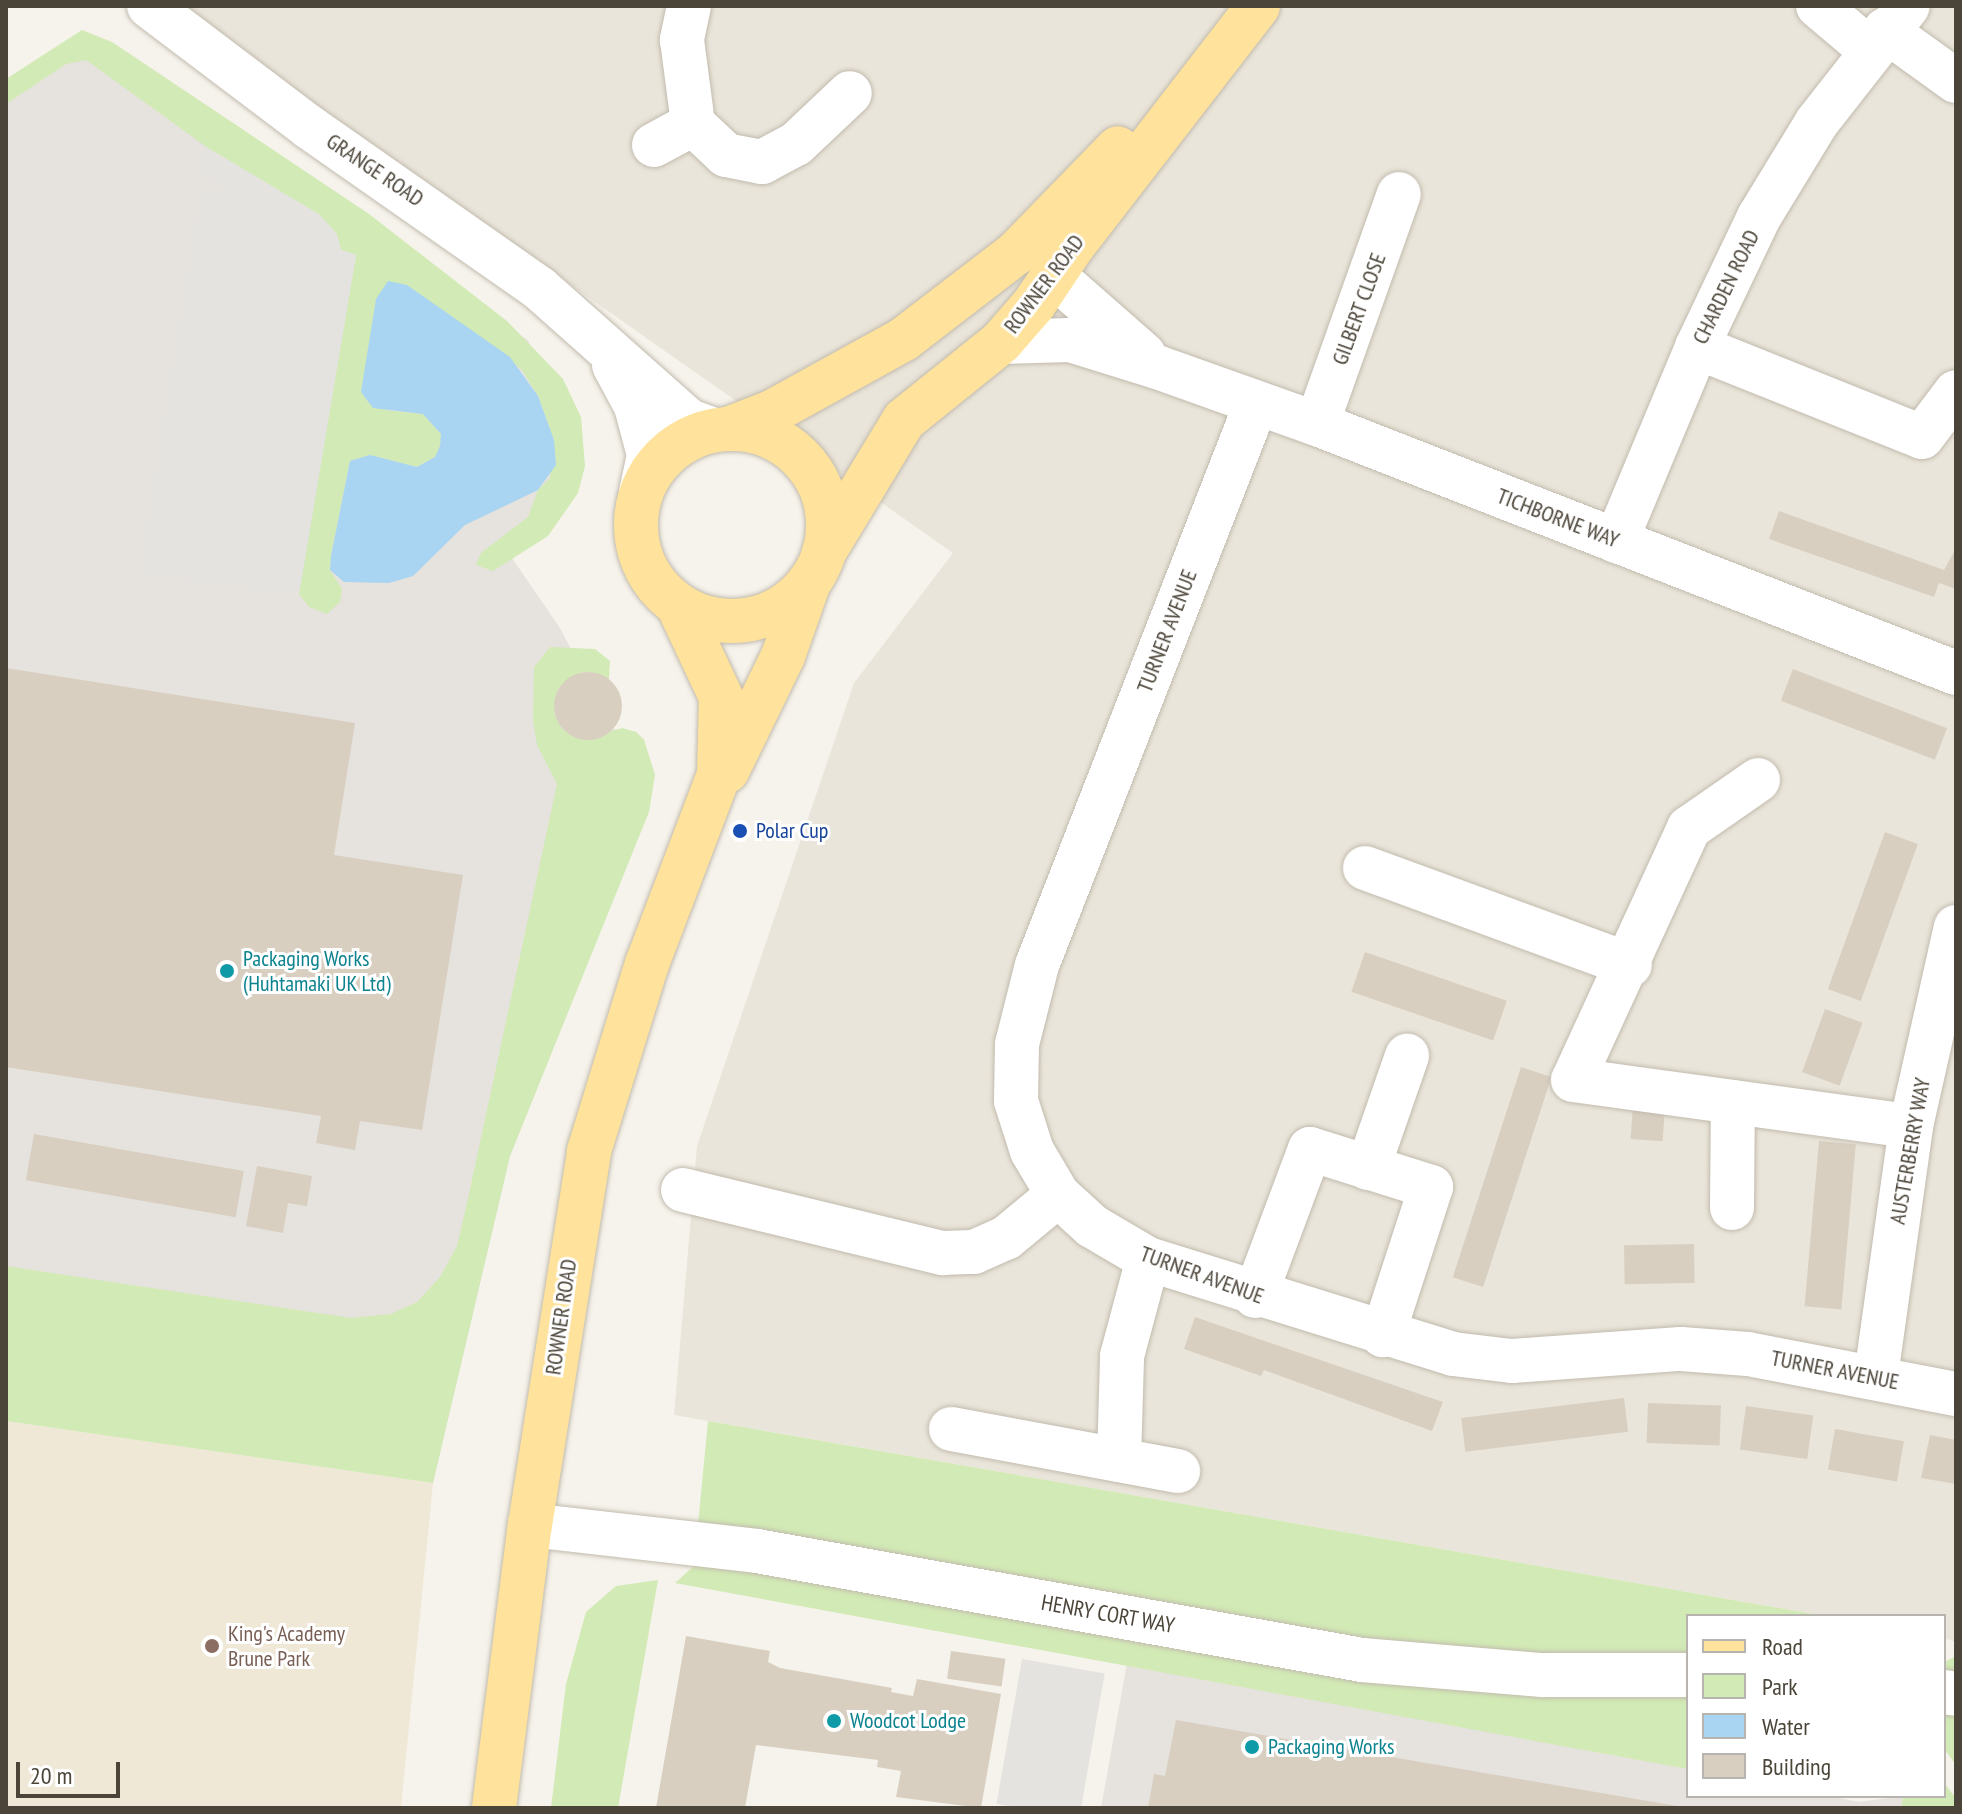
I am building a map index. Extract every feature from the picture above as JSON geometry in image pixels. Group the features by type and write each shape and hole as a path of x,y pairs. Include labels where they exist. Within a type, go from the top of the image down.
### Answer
{"main road":[{"name":"ROWNER ROAD","path":"693,842 783,656 817,567 904,420 1001,342 1257,6"},
{"name":"ROWNER ROAD","path":"721,430 772,412 904,339 1016,253 1257,6"},
{"path":"772,412 904,363 1031,275 1053,275"},
{"path":"721,430 777,440 812,471 827,511 817,567 780,608 756,619 716,620 678,605 651,578 639,550 641,493 671,451 721,430"},
{"name":"ROWNER ROAD","path":"494,1808 530,1525 573,1233 600,1108 719,774 723,715 715,676 678,605"}],"street":[{"name":"GRANGE ROAD","path":"149,6 309,127 539,288 689,421 721,430"},
{"path":"689,6 682,40 693,124 726,155 762,162 796,144 850,93"},
{"path":"1818,6 1887,29 1956,81"},
{"name":"CHARDEN ROAD","path":"1616,541 1697,347 1759,217 1887,29"},
{"path":"654,145 693,124"},
{"name":"GILBERT CLOSE","path":"1317,424 1399,194"},
{"name":"TICHBORNE WAY","path":"1053,275 1157,367"},
{"name":"GRANGE ROAD","path":"597,339 676,390 724,404 809,384 904,339"},
{"name":"GRANGE ROAD","path":"597,339 629,392 643,432 649,465 641,493"},
{"name":"TICHBORNE WAY","path":"1001,342 1070,340 1157,367 1317,424 1956,673"},
{"path":"1697,347 1922,437 1956,392"},
{"name":"TURNER AVENUE","path":"1256,404 1037,965 1017,1044 1016,1101 1032,1151 1058,1195 1092,1226 1148,1259 1255,1296 1453,1354 1512,1361 1681,1349 1748,1354 1876,1376 1956,1394"},
{"path":"1758,780 1689,828 1630,965 1573,1080 1911,1126"},
{"path":"1365,868 1630,965"},
{"name":"AUSTERBERRY WAY","path":"1876,1376 1911,1126 1956,931"},
{"path":"1368,1168 1407,1056"},
{"path":"1732,1208 1733,1102"},
{"path":"1255,1296 1310,1149 1431,1187 1383,1335"},
{"path":"683,1190 942,1253 974,1252 1006,1238 1058,1195"},
{"path":"1119,1460 1122,1356 1148,1259"},
{"path":"951,1429 1178,1471"},
{"name":"HENRY CORT WAY","path":"530,1525 757,1551 1362,1660 1542,1675 1686,1675"}],"shaded area":[{"path":"181,6 1956,6 1956,1642 1946,1639 1946,1614 1814,1614 674,1415 697,1146 854,683 953,553 197,23"},
{"path":"71,38 528,340 569,445 512,558 560,628 613,729 636,732 644,740 655,775 595,944 510,1156 433,1483 6,1404 6,80"},
{"path":"208,148 320,215 337,234 341,250 356,255 299,594 139,574 200,194 221,197 224,188 195,169"},
{"name":"King's Academy Brune Park","path":"6,1421 433,1483 401,1808 6,1808"},
{"path":"1022,1659 1105,1674 1081,1808 1020,1808 996,1804"},
{"path":"1127,1663 1686,1769 1686,1798 1839,1798 1859,1802 1903,1798 1901,1808 1101,1808"}],"green space":[{"path":"82,30 112,42 369,214 507,321 563,379 581,417 585,466 578,493 548,536 493,571 476,565 481,553 528,517 538,490 550,478 554,440 538,396 522,370 493,346 385,410 423,414 441,434 440,447 435,457 417,467 370,455 350,461 330,570 342,589 340,602 327,614 309,607 299,594 356,255 341,250 320,215 208,148 86,60 66,64 6,104 6,79"},
{"path":"550,647 595,649 610,661 609,679 583,672 558,689 554,713 562,729 584,740 622,728 636,732 644,740 655,775 649,812 510,1156 433,1483 6,1421 6,1266 351,1318 391,1314 417,1302 440,1277 457,1246 557,784 537,745 533,720 534,667"},
{"path":"708,1421 1814,1614 1686,1614 1686,1769 675,1583 694,1566"},
{"path":"658,1580 618,1808 551,1808 566,1684 586,1612 616,1586"},
{"path":"1956,1656 1956,1765 1946,1752 1946,1661"},
{"path":"1946,1786 1956,1798 1956,1808 1901,1808 1903,1798 1946,1798"}],"water":[{"path":"388,281 407,285 510,357 538,396 554,440 556,465 538,490 465,525 413,576 389,583 344,582 330,570 350,461 370,455 417,467 435,457 440,446 441,434 423,414 373,408 361,392 376,299"}],"building":[{"path":"1779,511 1944,570 1956,548 1956,589 1939,583 1934,597 1769,539"},
{"name":"Packaging Works (Huhtamaki UK Ltd)","path":"6,668 355,723 334,855 463,875 422,1130 360,1121 355,1150 316,1143 321,1116 6,1067"},
{"path":"1793,669 1947,728 1935,760 1781,701"},
{"path":"595,672 616,687 622,706 620,719 612,730 595,740 581,740 564,730 556,719 554,699 564,682 575,674"},
{"path":"1885,832 1918,844 1861,1001 1828,989"},
{"path":"1365,952 1507,1001 1493,1041 1351,992"},
{"path":"1825,1009 1863,1023 1840,1086 1802,1072"},
{"path":"1521,1067 1551,1077 1483,1287 1453,1277"},
{"path":"1633,1105 1665,1107 1663,1141 1631,1139"},
{"path":"34,1134 244,1171 236,1217 26,1180"},
{"path":"1819,1141 1856,1144 1841,1310 1805,1306"},
{"path":"257,1166 312,1176 307,1206 288,1203 283,1233 246,1226"},
{"path":"1694,1244 1695,1283 1625,1284 1624,1245"},
{"path":"1195,1317 1443,1402 1432,1431 1264,1370 1261,1376 1184,1349"},
{"path":"1624,1398 1628,1432 1465,1452 1461,1418"},
{"path":"1648,1403 1721,1406 1720,1446 1647,1443"},
{"path":"1746,1406 1813,1415 1807,1459 1740,1450"},
{"path":"1835,1429 1904,1441 1897,1482 1828,1469"},
{"path":"1930,1435 1956,1440 1956,1484 1921,1478"},
{"name":"Woodcot Lodge","path":"686,1636 770,1651 768,1662 780,1668 892,1688 891,1692 913,1696 917,1679 1001,1694 981,1808 896,1797 901,1771 877,1767 878,1760 756,1745 745,1808 656,1808"},
{"path":"951,1651 1005,1659 1002,1686 947,1679"},
{"name":"Packaging Works","path":"1176,1720 1677,1808 1148,1808 1154,1774 1165,1776"}],"place":[{"name":"Polar Cup","path":"740,831"},
{"name":"Packaging Works (Huhtamaki UK Ltd)","path":"227,971"},
{"name":"King's Academy Brune Park","path":"212,1646"},
{"name":"Woodcot Lodge","path":"834,1721"},
{"name":"Packaging Works","path":"1252,1747"}]}
